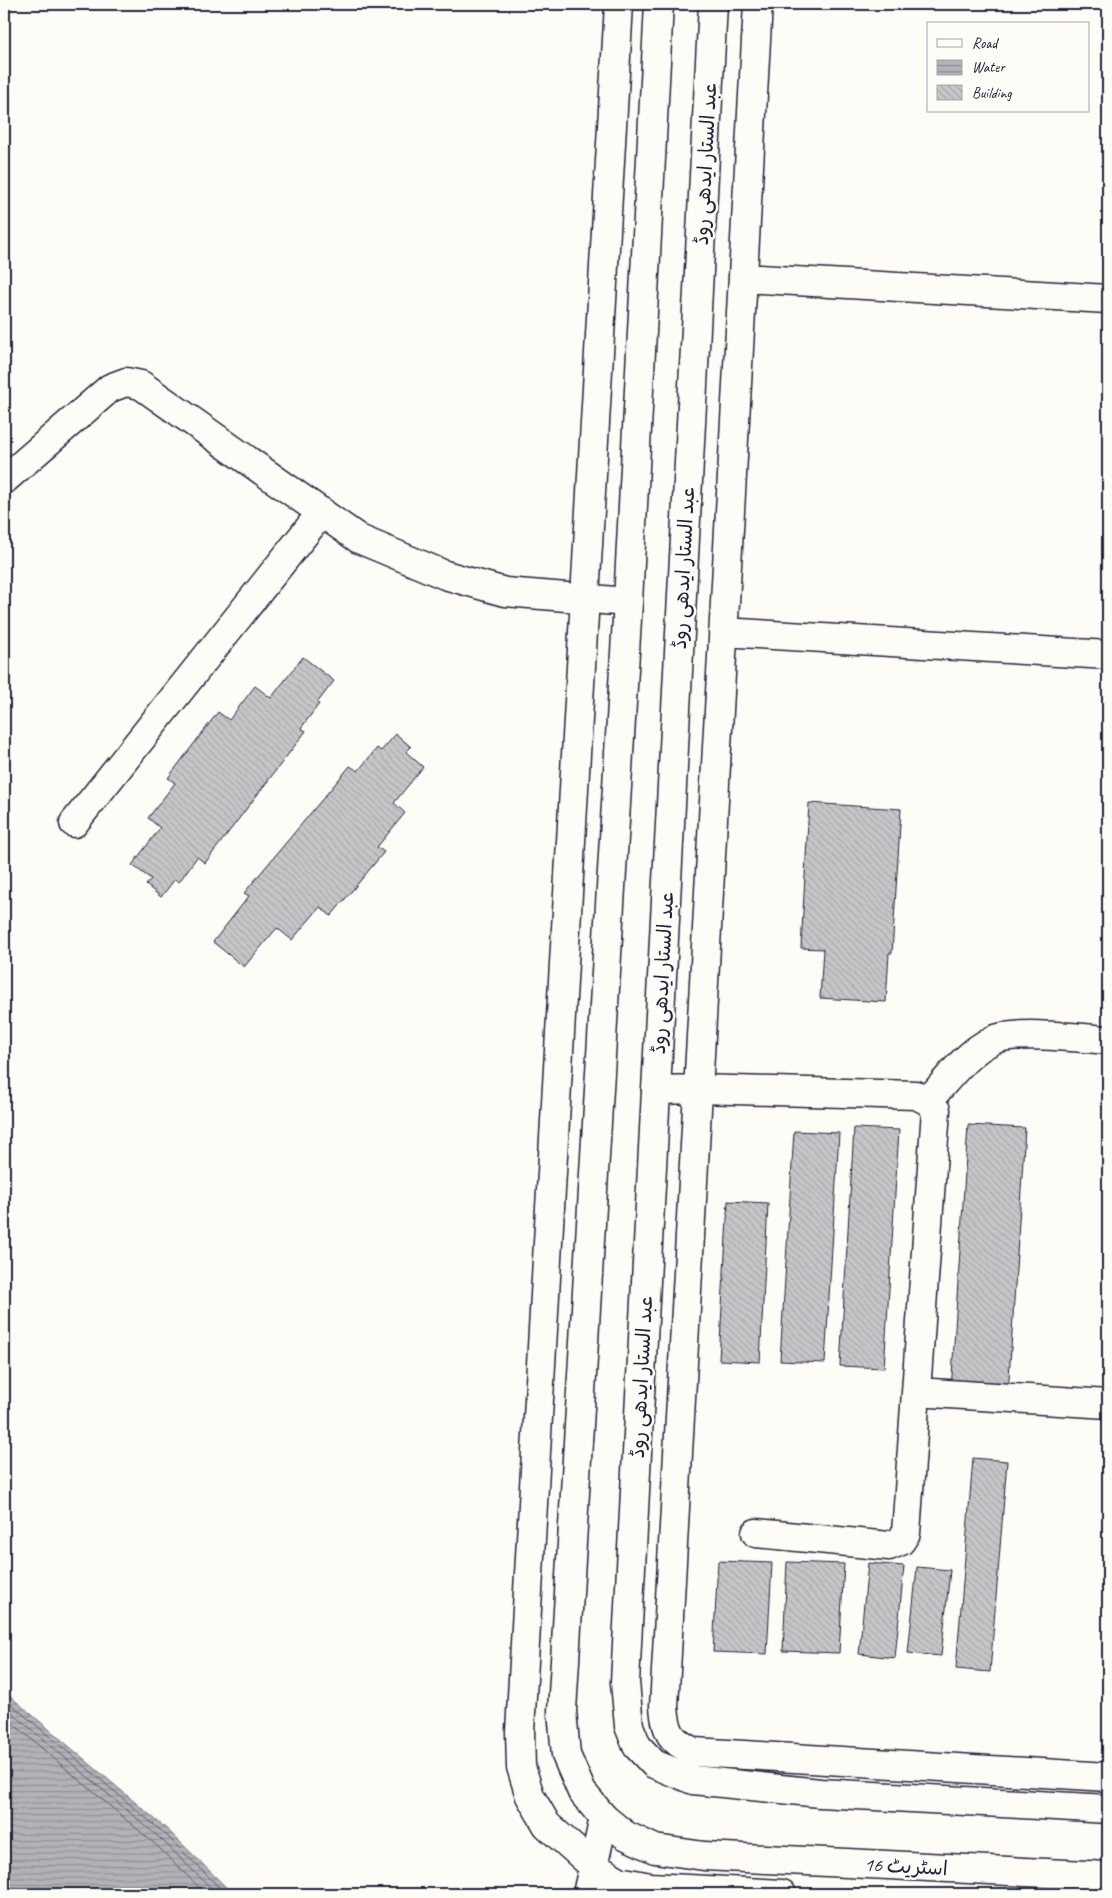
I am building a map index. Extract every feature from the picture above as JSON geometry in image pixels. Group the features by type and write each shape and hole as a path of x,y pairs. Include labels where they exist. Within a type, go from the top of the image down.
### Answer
{"street":[{"path":"619,4 520,1731 521,1767 530,1796 547,1825 593,1866 618,1881 650,1887 782,1894"},
{"path":"587,1894 604,1818 582,1792 566,1754 562,1711 628,602 659,4"},
{"name":"عبد الستار ایدھی روڈ","path":"713,4 625,1682 629,1726 637,1746 654,1764 693,1780 820,1793 1108,1809"},
{"path":"758,4 664,1707 665,1722 669,1733 680,1745 694,1752 1108,1777"},
{"path":"743,278 1108,299"},
{"path":"4,480 110,388 126,382 141,384 359,539 444,575 505,592 628,602"},
{"path":"74,823 322,512"},
{"path":"723,632 1108,655"},
{"path":"928,1101 972,1054 994,1039 1016,1035 1108,1040"},
{"path":"656,1090 698,1089 916,1095 928,1101 936,1110 906,1533 901,1541 889,1546 756,1533"},
{"path":"916,1392 1108,1404"},
{"name":"اسٹریٹ 16","path":"604,1818 625,1835 654,1849 704,1856 1108,1876"}],"water":[{"path":"4,1691 169,1831 233,1894 4,1894"}],"building":[{"path":"303,657 334,681 301,728 306,731 205,863 197,857 179,882 175,879 161,897 146,885 151,879 132,865 160,828 148,818 175,783 168,778 218,712 229,720 255,686 271,698"},
{"path":"396,734 411,747 406,752 423,767 394,803 405,813 377,847 384,852 331,916 320,907 292,940 277,928 244,967 213,942 249,896 244,893 350,766 358,771 377,748 381,751"},
{"path":"809,803 901,809 892,953 889,953 886,1002 820,998 823,949 801,948"},
{"path":"968,1125 1025,1128 1008,1395 951,1391"},
{"path":"854,1128 899,1130 884,1368 840,1366"},
{"path":"794,1131 839,1133 825,1363 780,1361"},
{"path":"728,1201 768,1203 760,1362 719,1360"},
{"path":"973,1458 1007,1461 990,1672 956,1669"},
{"path":"718,1561 772,1563 767,1654 713,1652"},
{"path":"787,1562 844,1564 839,1653 783,1651"},
{"path":"868,1563 904,1566 895,1658 859,1654"},
{"path":"917,1567 950,1570 941,1656 908,1653"}]}
